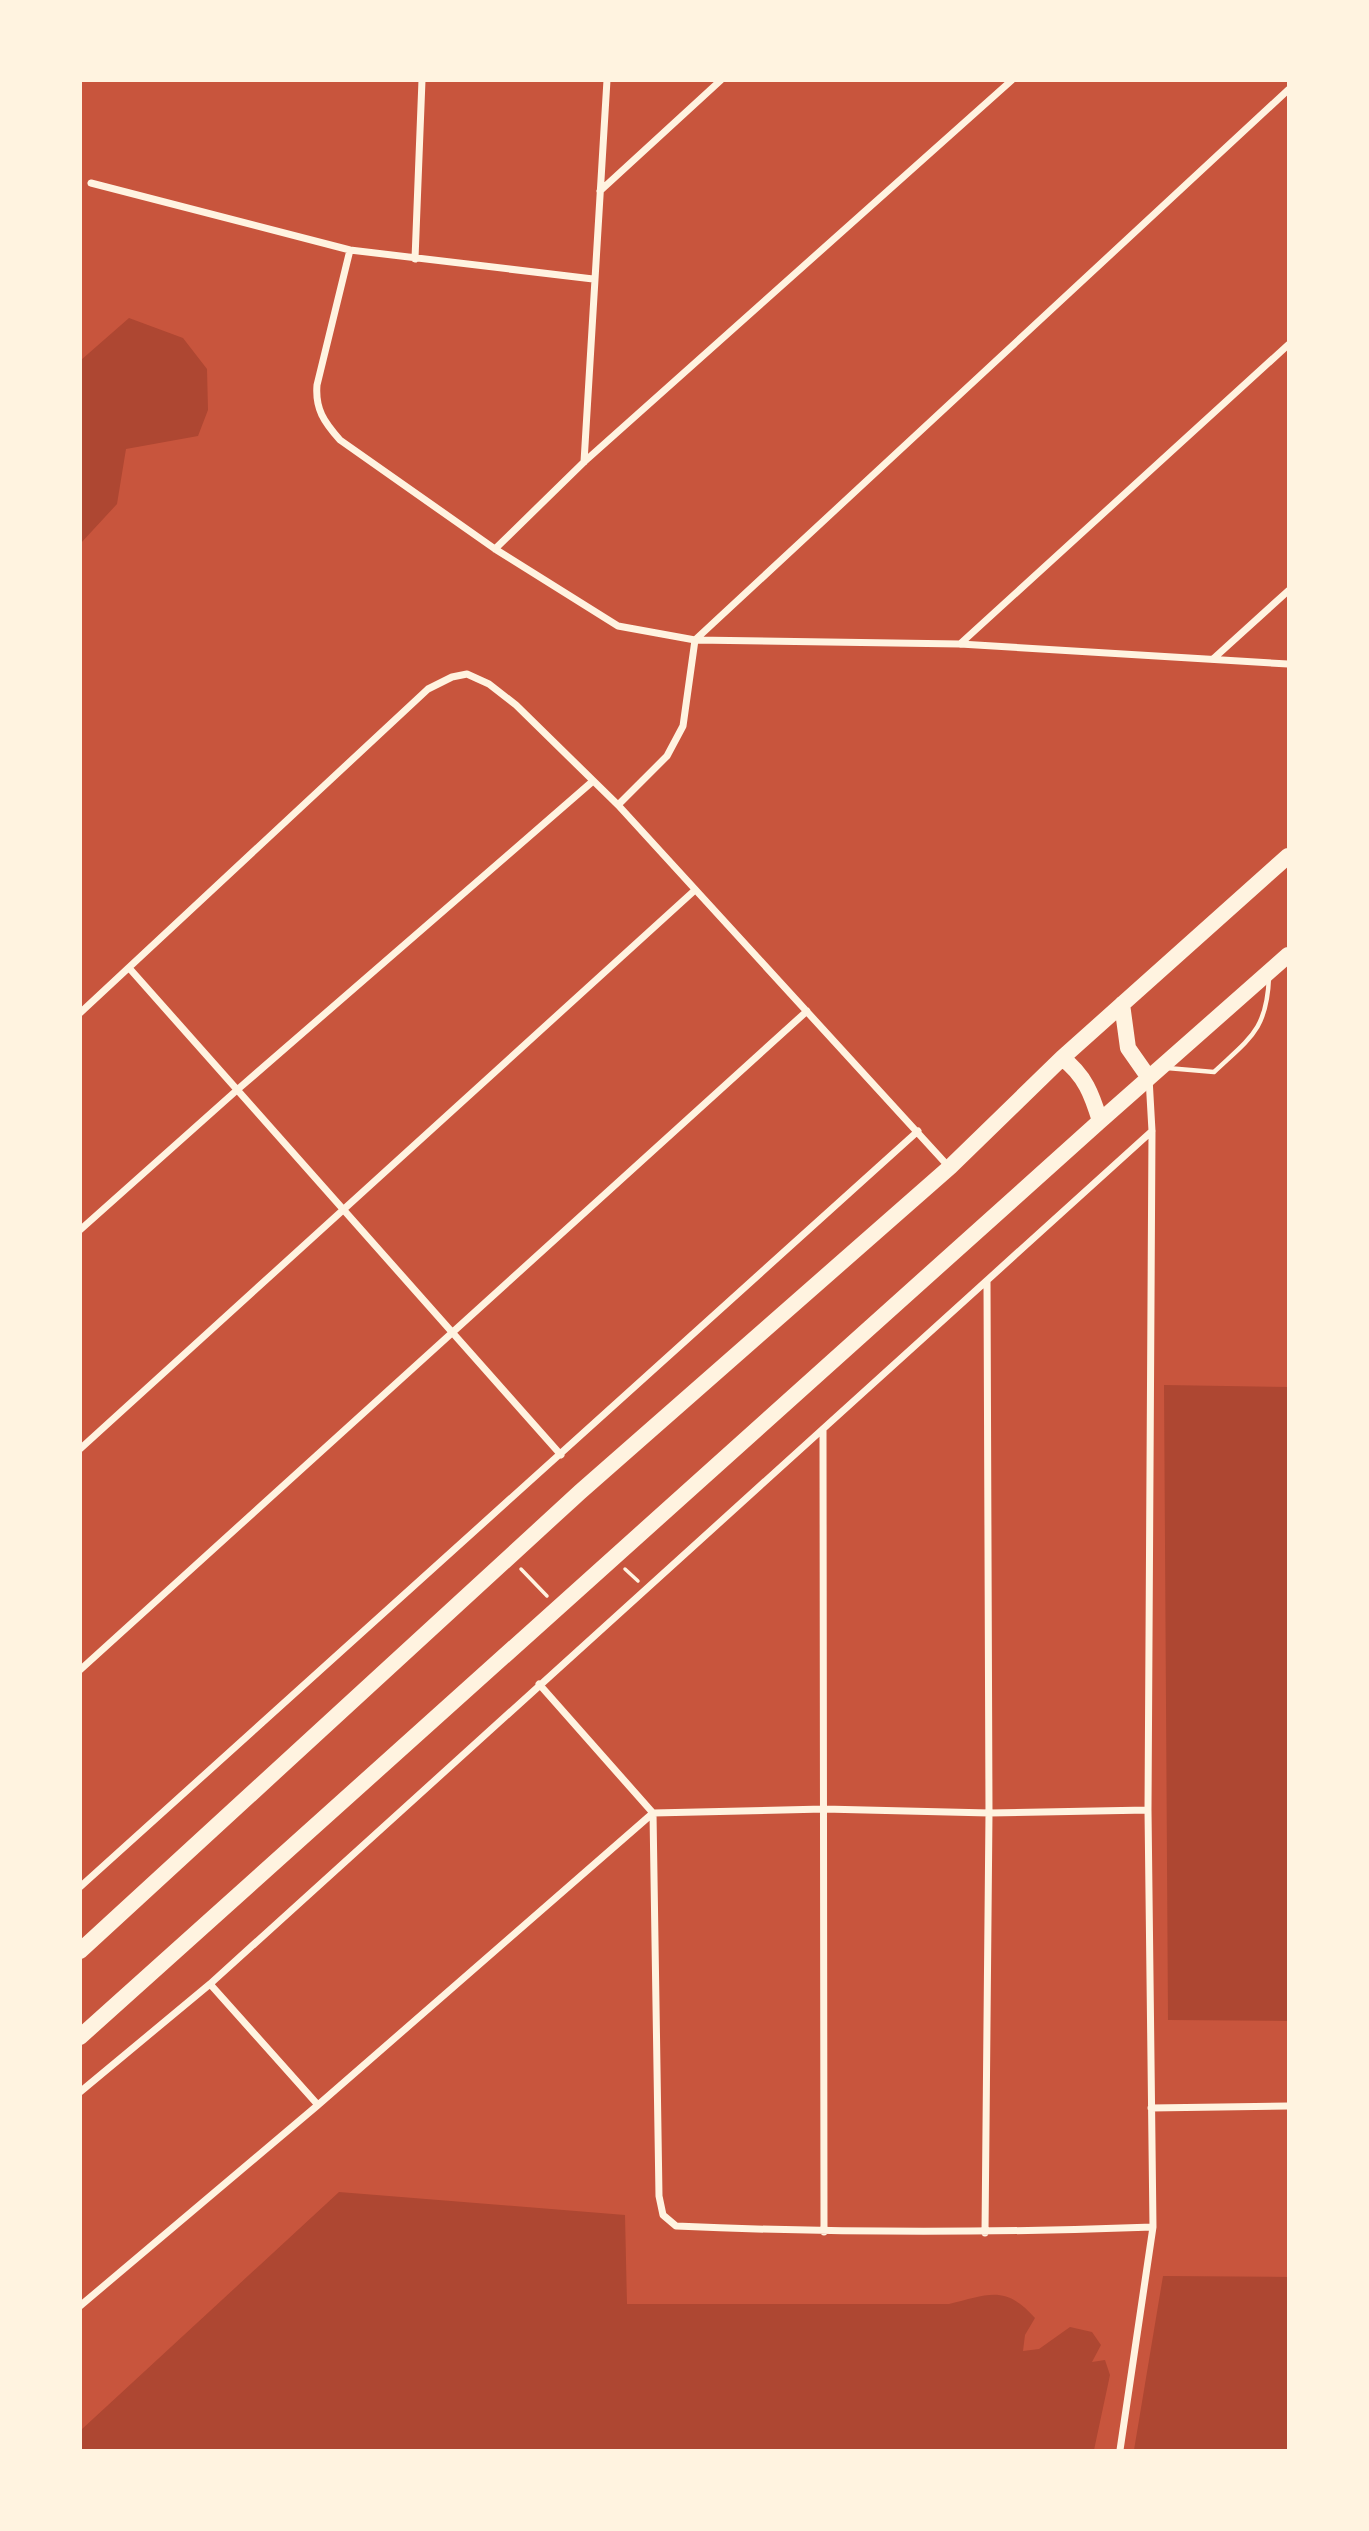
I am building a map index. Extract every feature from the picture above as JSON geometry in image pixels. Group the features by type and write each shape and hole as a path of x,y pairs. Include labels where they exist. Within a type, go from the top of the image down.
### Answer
{"main road":[{"path":"80,1951 510,1556 950,1167 1062,1058 1289,856"},
{"path":"80,2037 1100,1121 1289,956"},
{"path":"1122,1004 1128,1048 1155,1073"},
{"path":"1062,1058 1079,1073 1091,1091 1100,1121"}],"street":[{"path":"415,259 422,80"},
{"path":"584,462 607,80"},
{"path":"600,191 721,80"},
{"path":"495,549 584,462 1012,80"},
{"path":"618,805 667,756 683,726 695,640 1289,90"},
{"path":"91,183 350,250 593,279"},
{"path":"350,250 317,385 316,404 326,424 340,440 495,549 618,626 695,640 960,644 1289,664"},
{"path":"960,644 1289,345"},
{"path":"1213,659 1289,591"},
{"path":"80,1013 130,970 428,689 452,677 467,674 503,693 618,805 950,1167"},
{"path":"80,1230 593,781"},
{"path":"80,1450 695,890"},
{"path":"130,970 561,1455"},
{"path":"80,1670 454,1334 807,1011"},
{"path":"1120,2451 1153,2227 1148,1810 1152,1131 1155,1073"},
{"path":"80,1887 918,1131"},
{"path":"80,2092 210,1983 1152,1131"},
{"path":"985,2233 989,1814 987,1280"},
{"path":"823,1429 824,2232"},
{"path":"539,1684 653,1813 659,2196 663,2215 676,2226 824,2232 985,2233 1153,2227"},
{"path":"80,2306 318,2105 653,1813 824,1809 989,1814 1148,1810"},
{"path":"210,1983 318,2105"},
{"path":"1151,2108 1289,2106"}],"lane":[{"path":"1155,1073 1214,1072 1257,1031 1268,1006 1269,973"}],"path":[{"path":"510,1556 558,1608"},
{"path":"614,1558 645,1588"}],"shaded area":[{"path":"129,318 183,338 207,369 208,410 198,436 126,449 117,504 81,543 81,360"},
{"path":"1164,1385 1288,1387 1288,2021 1168,2020"},
{"path":"339,2192 625,2215 627,2304 949,2304 985,2296 1005,2296 1024,2307 1035,2318 1025,2335 1023,2351 1039,2349 1070,2327 1092,2332 1101,2345 1092,2362 1105,2360 1110,2375 1094,2450 81,2450 81,2430"},
{"path":"1163,2276 1288,2277 1288,2450 1134,2450"}]}
